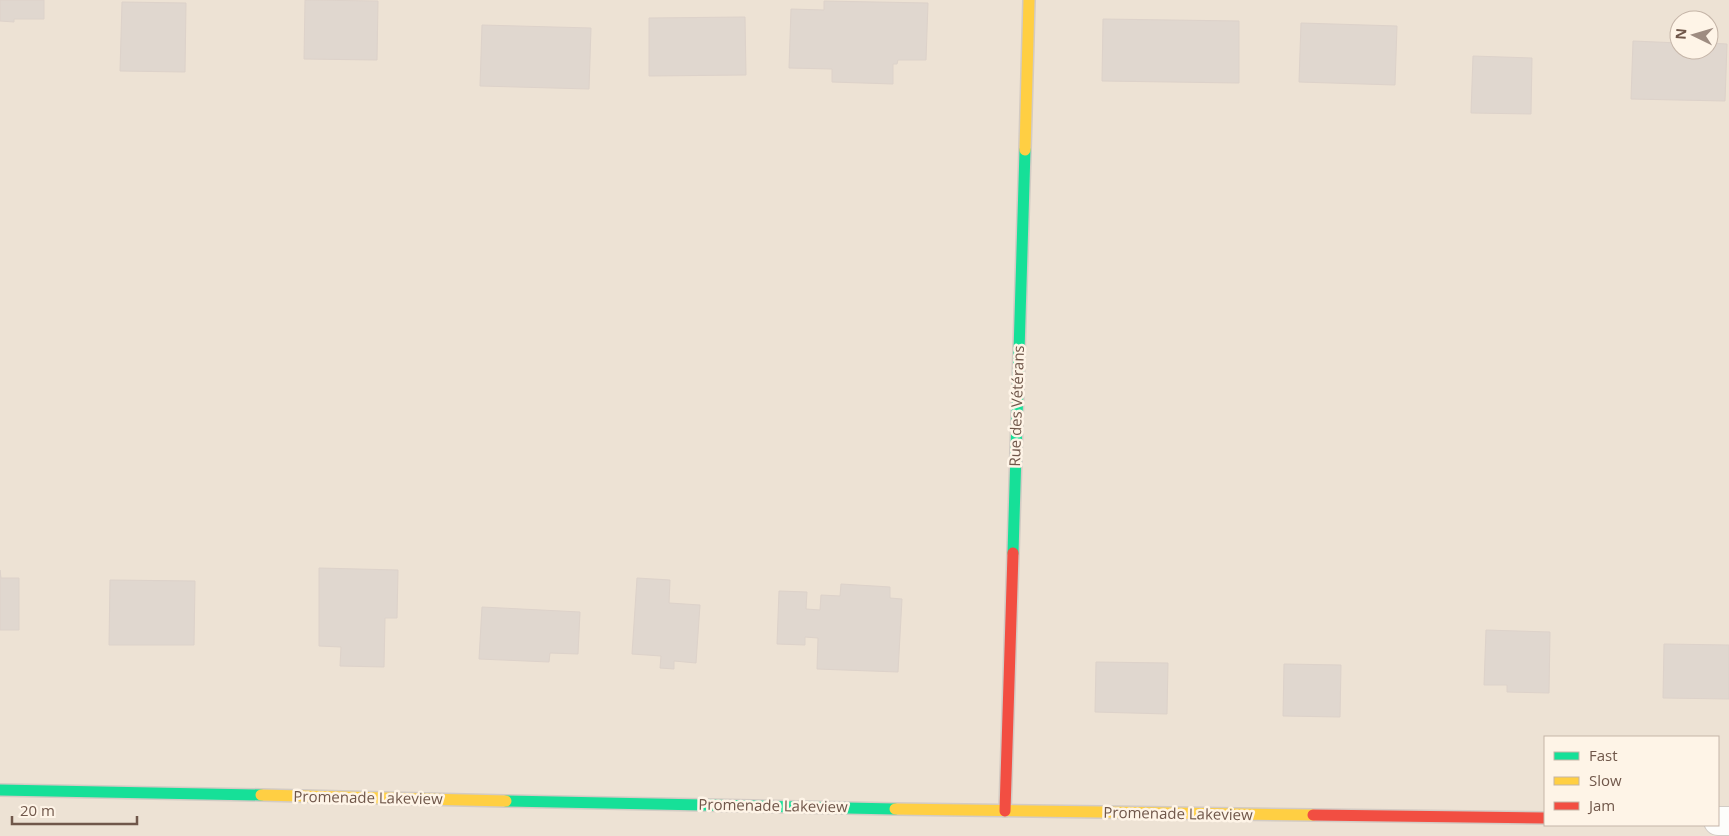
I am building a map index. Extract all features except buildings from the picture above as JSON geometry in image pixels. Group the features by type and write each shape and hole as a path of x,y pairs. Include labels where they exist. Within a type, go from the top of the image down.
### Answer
{"street":[{"name":"Rue des Vétérans","path":"1005,811 1029,0"},
{"name":"Promenade Lakeview","path":"0,790 1005,811 1544,818"}],"shaded area":[{"path":"0,0 1729,0 1729,836 0,836"}],"traffic: fast":[{"path":"1013,553 1025,150"},
{"path":"0,790 261,795"},
{"path":"506,801 895,809"}],"traffic: slow":[{"path":"1025,150 1029,0"},
{"path":"261,795 506,801"},
{"path":"895,809 1313,815"}],"traffic: jam":[{"path":"1005,811 1013,553"},
{"path":"1313,815 1544,818"}]}
